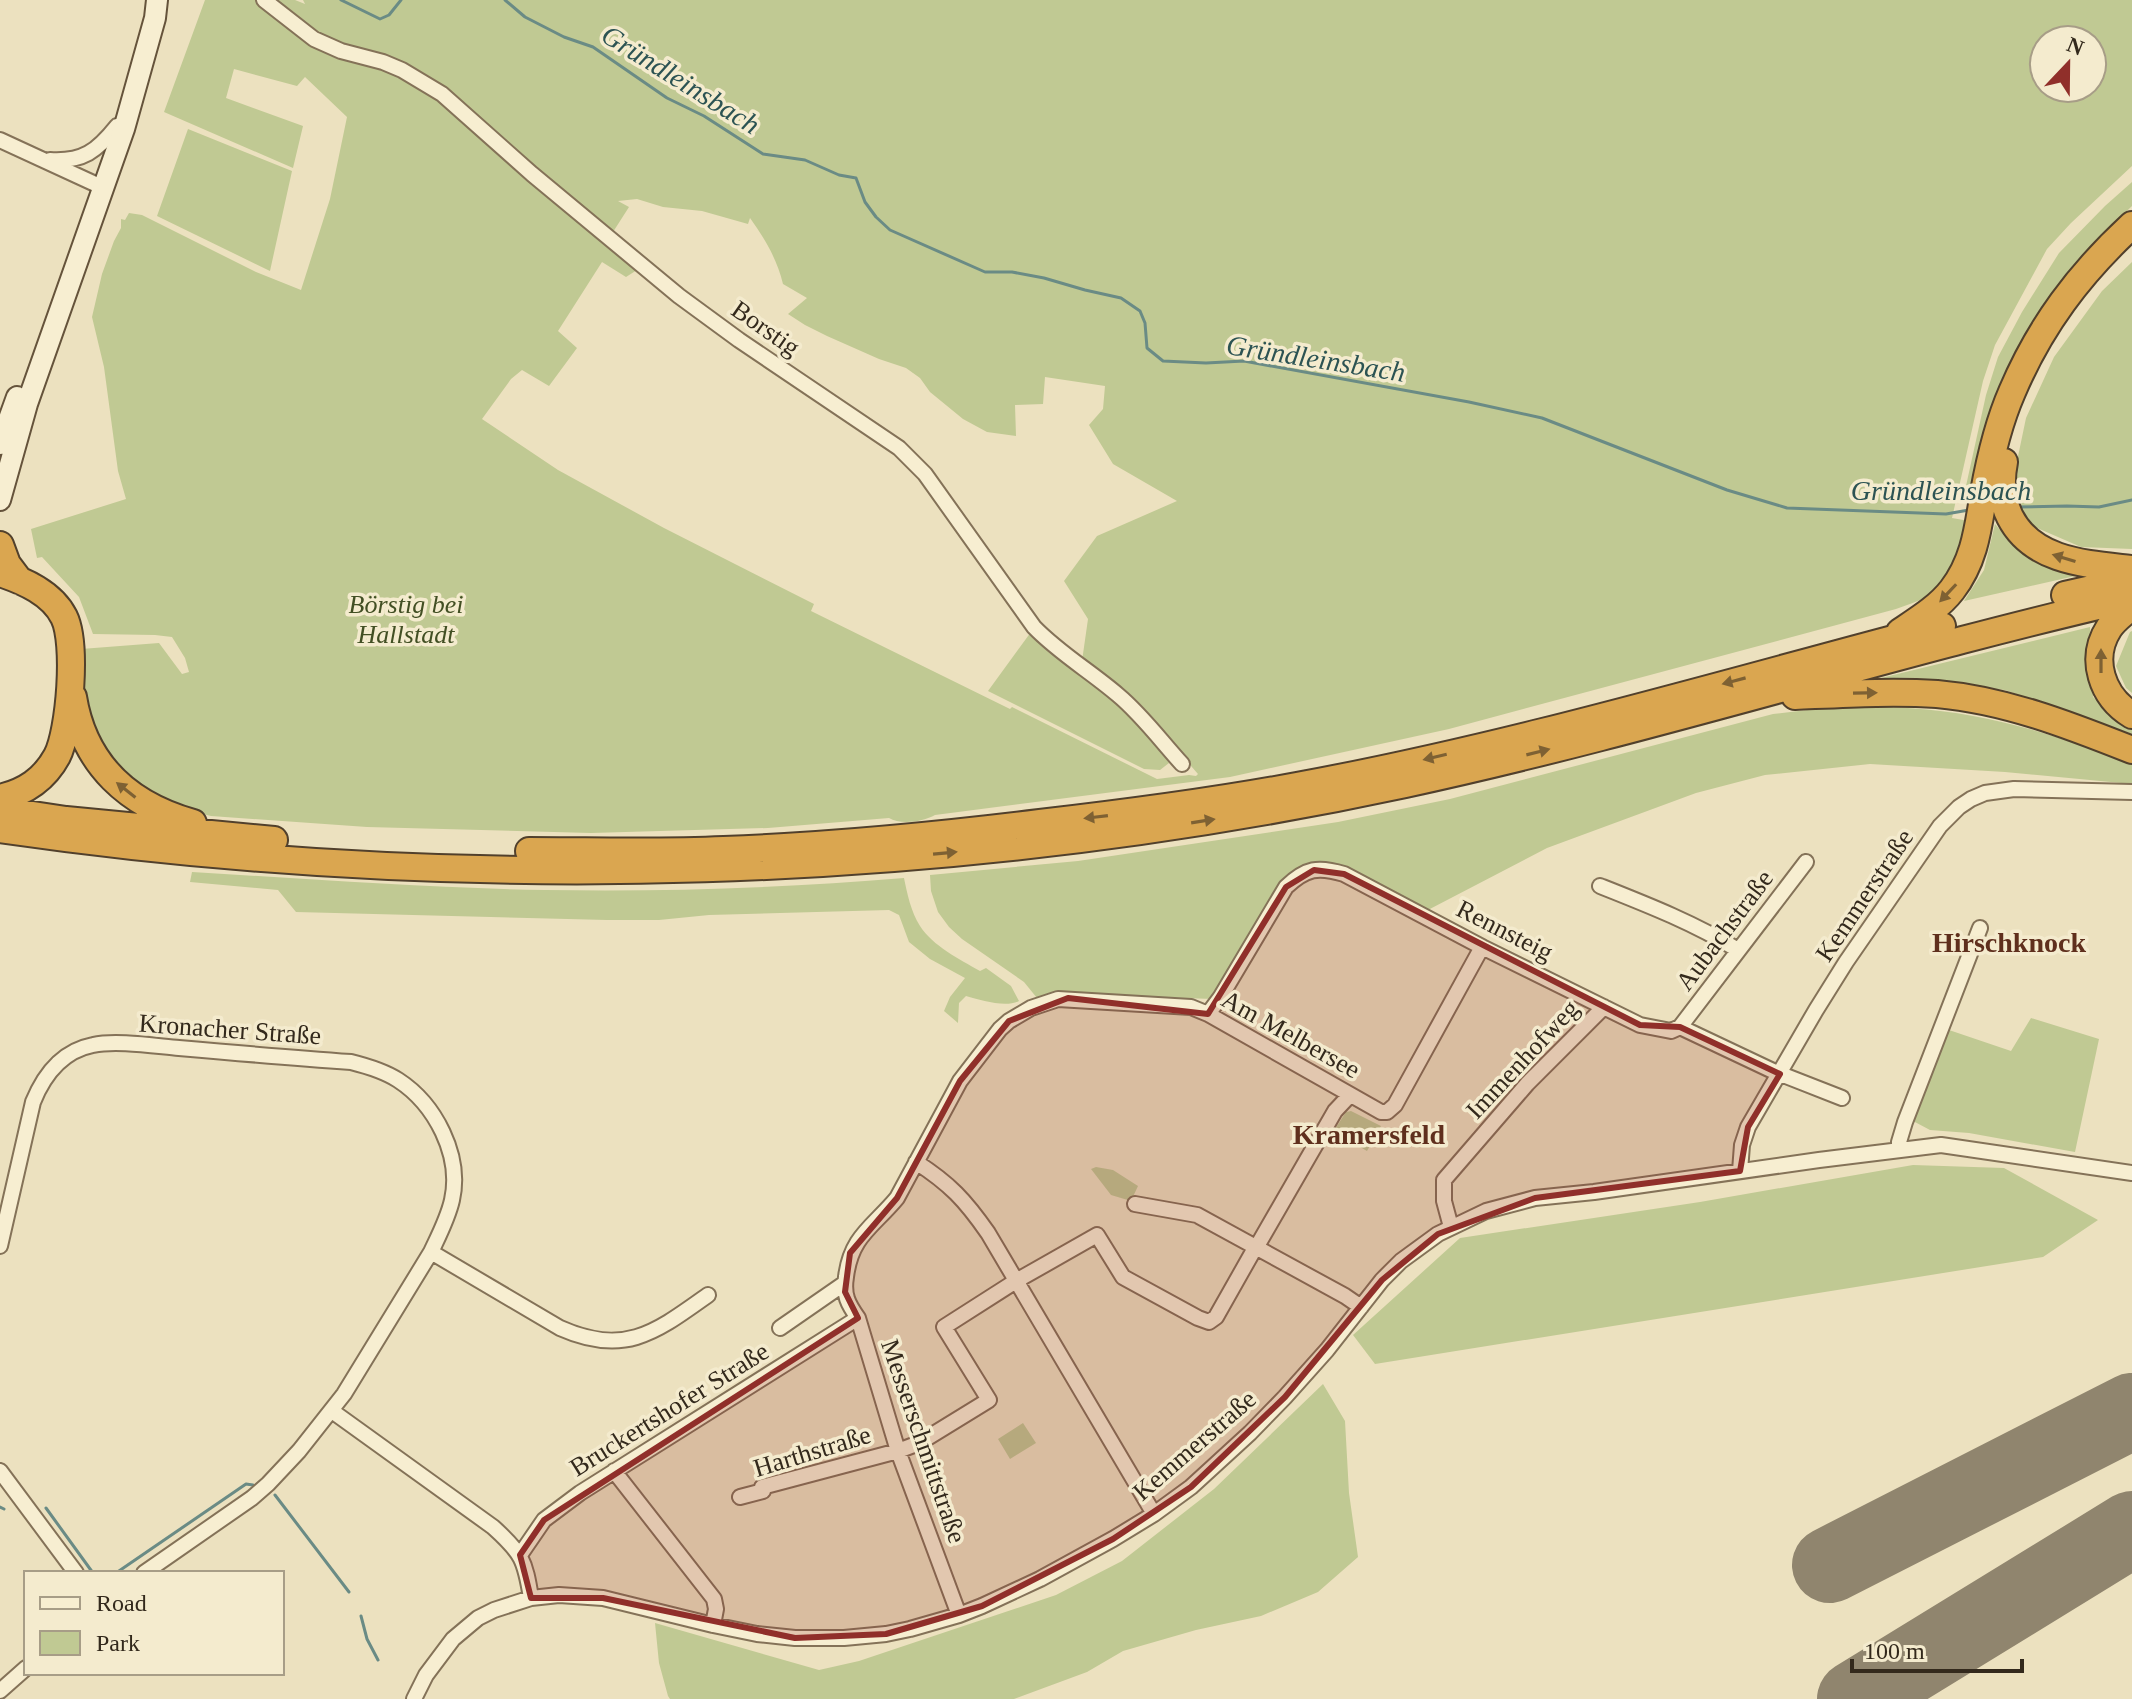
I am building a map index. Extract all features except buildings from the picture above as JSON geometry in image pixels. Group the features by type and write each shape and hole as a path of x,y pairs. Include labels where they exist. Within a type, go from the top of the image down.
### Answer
{"highway":[{"path":"2132,225 2069,290 2039,337 2011,393 1995,441 1999,503 2027,541 2041,550 2078,562 2132,569"},
{"path":"1887,641 1950,593 1968,564 1980,523 1999,503 2006,450 2034,377 2077,303 2132,244"},
{"path":"0,545 13,582 47,596 64,616 70,640 75,707 86,741 105,770 137,799 164,813 249,839"},
{"path":"0,810 249,839 501,851 721,850 853,843 1091,817 1297,786 1395,766 1631,709 2132,580"},
{"path":"0,829 237,856 504,869 720,869 980,850 1199,822 1408,783 1732,702 2019,624 2132,598"},
{"path":"2132,606 2109,628 2099,653 2102,680 2108,692 2122,709 2132,715"},
{"path":"0,798 17,794 37,782 58,754 71,682"},
{"path":"1732,702 1862,693 1938,695 2020,710 2061,722 2132,750"}],"main road":[{"path":"0,444 100,186 155,0"},
{"path":"0,500 27,404 140,74 155,18 155,0"}],"street":[{"name":"Borstig","path":"264,0 314,39 341,51 393,66 442,94 532,174 679,296 750,348 899,448 925,474 1034,627 1051,645 1122,698 1182,764"},
{"path":"44,159 75,159 91,153 117,126"},
{"path":"0,140 100,186"},
{"name":"Kemmerstraße","path":"1740,1171 1742,1145 1748,1127 1816,1010 1940,826 1959,807 1985,793 2014,789 2132,792"},
{"name":"Aubachstraße","path":"1680,1027 1806,862"},
{"name":"Rennsteig","path":"1208,1014 1286,887 1300,874 1329,870 1344,874 1640,1025 1671,1031 1680,1027 1780,1074 1842,1098"},
{"path":"1600,886 1678,917 1738,950"},
{"path":"1899,1150 1905,1122 1980,928"},
{"name":"Am Melbersee","path":"916,1162 960,1081 1000,1029 1031,1008 1058,999 1191,1007 1381,1112 1387,1112 1395,1105 1482,947"},
{"name":"Immenhofweg","path":"1451,1227 1444,1201 1444,1180 1527,1084 1604,1007"},
{"name":"Kronacher Straße","path":"0,1246 33,1102 41,1081 72,1053 93,1045 118,1044 351,1062 397,1079 420,1097 446,1139 453,1168 453,1198 443,1228 332,1411 299,1451 252,1498 147,1571"},
{"path":"1016,1281 1097,1235 1123,1277 1209,1322 1216,1317 1335,1111 1350,1095"},
{"name":"Kemmerstraße","path":"414,1699 426,1675 453,1639 478,1618 531,1598 559,1595 603,1598 757,1634 844,1638 898,1632 959,1615 1040,1579 1154,1514 1191,1487 1250,1433 1327,1350 1382,1280 1401,1261 1438,1234 1486,1211 1535,1198 1941,1145 2132,1173"},
{"path":"780,1328 845,1283 850,1253 860,1237 897,1198 916,1162 953,1189 988,1233 1154,1514"},
{"path":"1135,1204 1197,1215 1361,1307"},
{"path":"431,1252 560,1328 597,1340 628,1340 650,1333 708,1295"},
{"name":"Harthstraße","path":"740,1497 763,1491 762,1487 919,1443 989,1400 944,1327 1016,1281"},
{"name":"Messerschmittstraße","path":"845,1283 847,1304 858,1318 898,1451 959,1615"},
{"name":"Bruckertshofer Straße","path":"520,1555 544,1520 580,1493 858,1318"},
{"path":"332,1411 493,1527 514,1546 527,1572 531,1598"},
{"path":"0,1471 75,1571"},
{"path":"614,1471 714,1599 713,1625"},
{"path":"0,1691 24,1670"}],"highlighted area":[{"path":"1314,870 1344,874 1640,1025 1680,1027 1780,1074 1748,1127 1740,1171 1535,1198 1438,1234 1382,1280 1285,1397 1191,1487 1113,1539 982,1606 886,1634 795,1638 603,1598 531,1598 520,1555 544,1520 858,1318 845,1292 850,1253 897,1198 960,1081 1009,1021 1068,998 1208,1014 1286,887"}],"green space":[{"name":"Börstig bei Hallstadt","path":"205,0 259,0 301,33 306,43 332,55 357,61 343,46 311,30 273,0 295,0 305,4 303,0 2132,0 2132,166 2047,249 1995,345 1983,381 1952,518 1969,521 1949,573 1926,597 1896,609 1449,729 1230,777 935,815 912,822 889,818 768,828 591,833 367,827 211,816 182,809 134,786 94,736 80,687 81,649 159,643 182,674 189,672 185,658 172,637 93,634 79,597 42,557 37,558 31,529 126,499 118,471 104,367 92,317 102,274 121,228 121,219 125,220 129,213 142,215 256,272 301,290 330,199 347,117 305,77 297,86 234,69 226,98 303,126 293,168 164,112","holes":["637,199 663,207 702,211 748,224 750,218 770,250 783,284 807,298 788,314 827,336 906,368 963,419 987,432 1016,436 1015,405 1043,404 1045,377 1105,386 1103,409 1089,425 1113,464 1177,501 1097,536 1064,581 1088,619 1082,661 1136,703 1198,774 1196,776 1157,779 811,611 814,604 558,470 482,419 511,379 522,370 549,386 577,348 558,331 602,262 626,277 637,270 613,232 629,207 618,201"]},
{"path":"188,129 292,171 270,271 157,216"},
{"path":"2132,182 2132,206 2093,244 2064,279 2032,329 1974,498 1964,495 1986,395 1998,357 2022,312 2059,253"},
{"path":"2132,262 2132,549 2081,547 2030,525 2011,490 2026,418 2054,357 2102,291"},
{"path":"1995,524 2014,546 2033,561 2084,574 1964,601 1984,570"},
{"path":"2090,627 2093,697 2132,725 2132,734 2005,690 1881,678"},
{"path":"2132,631 2132,693 2126,688 2116,666"},
{"path":"1031,632 1099,682 1167,751 1169,763 1160,770 1144,769 988,691"},
{"path":"1849,705 1942,711 2034,730 2132,764 2132,784 1870,764 1765,775 1696,793 1547,848 1426,911 1308,867 1213,999 1066,994 1037,998 1024,982 949,927 938,912 931,891 930,875 1078,861 1338,822 1450,799 1773,714"},
{"path":"192,872 368,883 590,890 724,888 904,878 914,915 925,933 955,957 980,971 986,968 1011,986 1019,1001 1000,1004 966,996 959,1003 958,1023 944,1011 950,997 965,978 930,959 909,942 899,915 889,910 709,915 659,920 296,912 278,890 190,882"},
{"path":"2031,1018 2099,1039 2075,1152 1969,1133 1930,1130 1913,1121 1949,1030 2011,1051"},
{"path":"1351,1111 1381,1126 1367,1151 1336,1133 1335,1129 1346,1112"},
{"path":"1913,1165 2004,1168 2098,1220 2043,1257 1375,1364 1353,1335 1460,1238 1700,1202"},
{"path":"1091,1169 1113,1170 1138,1186 1131,1201 1111,1195"},
{"path":"1323,1384 1345,1421 1349,1493 1358,1557 1318,1592 1261,1616 1196,1630 1123,1651 1087,1672 1014,1699 670,1699 668,1696 659,1663 655,1623 819,1670 859,1661 1056,1595 1122,1561 1214,1489"},
{"path":"1023,1423 1036,1443 1010,1459 998,1439"}],"waterway":[{"name":"Gründleinsbach","path":"341,0 380,19 389,15 401,0"},
{"name":"Gründleinsbach","path":"505,0 525,17 564,37 593,47 667,98 704,116 763,154 805,160 839,175 856,178 865,202 890,230 985,272 1012,272 1044,278 1121,298 1140,311 1145,323 1147,348 1163,361 1244,361 1542,418 1727,490 1787,508 1946,514 1969,510"},
{"name":"Gründleinsbach","path":"2017,507 2099,507 2132,500"},
{"path":"119,1571 246,1484 253,1485"},
{"path":"275,1495 349,1592"},
{"path":"0,1507 4,1509"},
{"path":"46,1508 92,1571"},
{"path":"361,1616 367,1639 378,1660"}],"runway":[{"path":"1830,1565 2132,1411"},
{"path":"1855,1699 2132,1529"}],"district":[{"name":"Hirschknock","path":"2009,942"},
{"name":"Kramersfeld","path":"1369,1134"}]}
